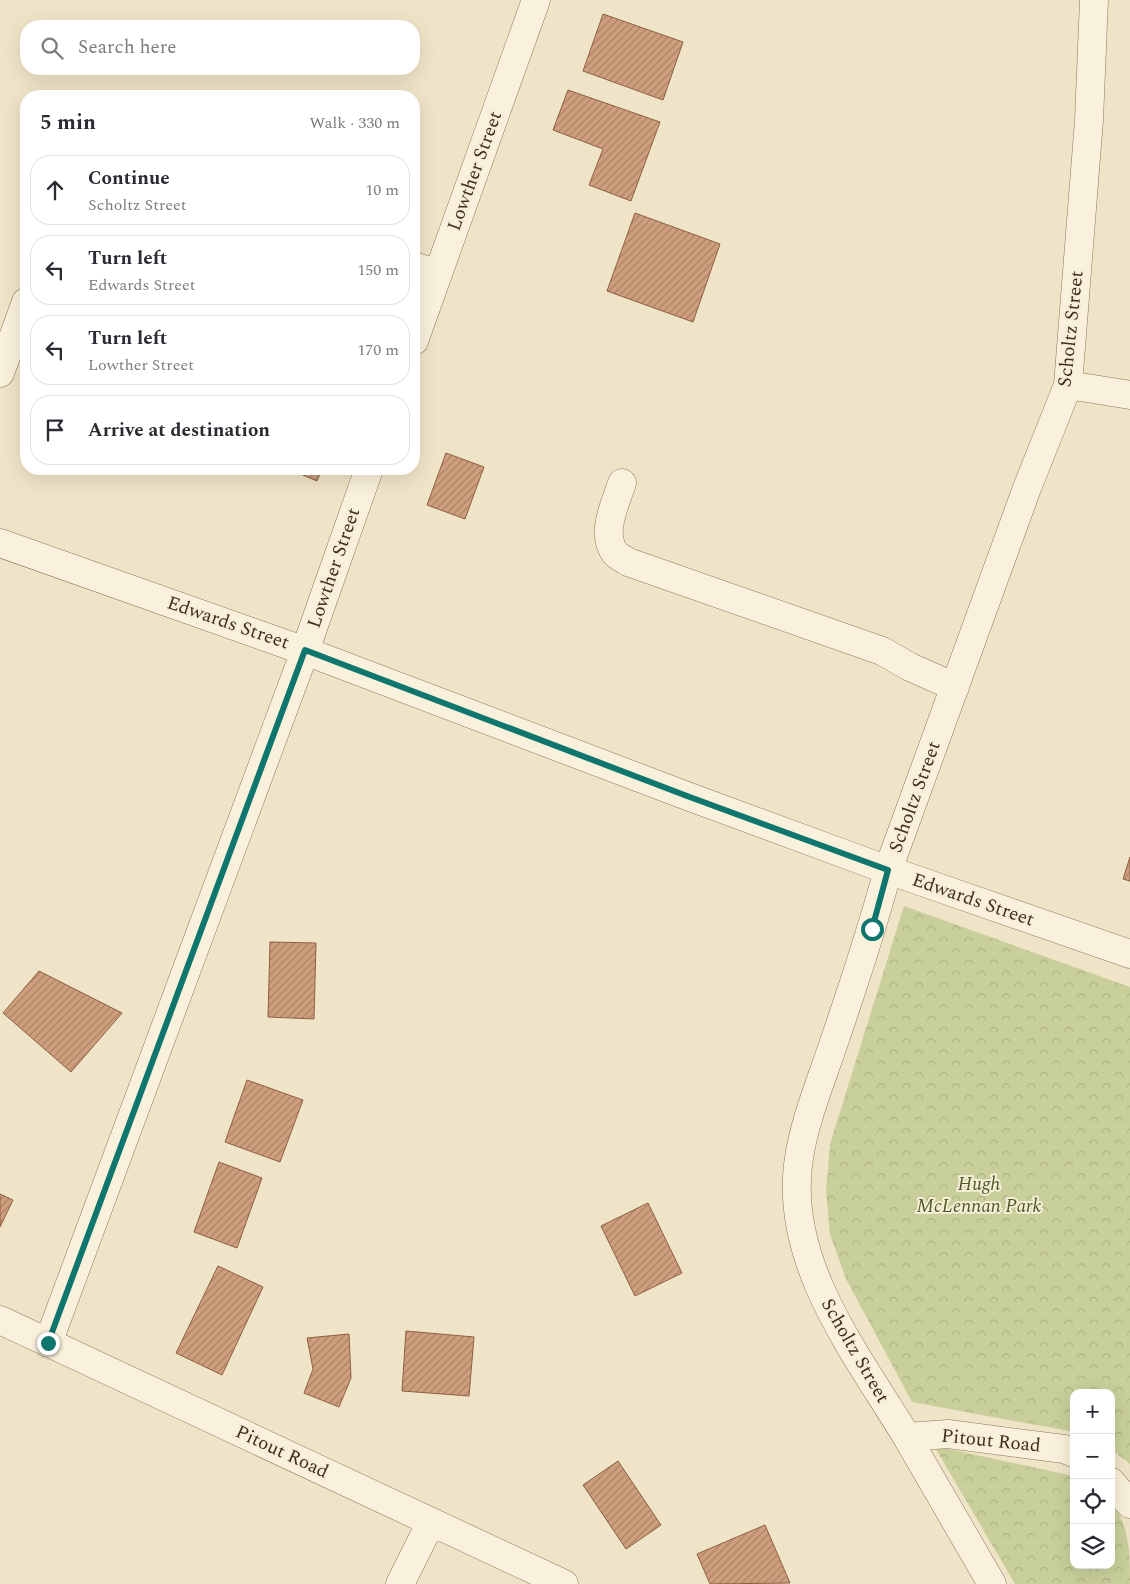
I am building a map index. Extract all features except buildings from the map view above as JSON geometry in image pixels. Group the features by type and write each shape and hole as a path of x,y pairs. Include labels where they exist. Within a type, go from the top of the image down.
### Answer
{"street":[{"name":"Lowther Street","path":"420,306 426,270 536,0"},
{"name":"Scholtz Street","path":"992,1584 907,1437 835,1321 822,1294 809,1257 799,1213 797,1194 800,1151 809,1117 872,929 888,870 1024,497 1068,385 1089,120 1094,0"},
{"path":"0,373 20,318"},
{"path":"1068,385 1130,395"},
{"name":"Lowther Street","path":"48,1343 305,650 367,475"},
{"path":"622,483 610,519 610,540 615,553 628,562 882,650 910,667 955,687"},
{"name":"Edwards Street","path":"0,543 305,650 687,796 888,870 1130,954"},
{"name":"Pitout Road","path":"0,1320 564,1584"},
{"name":"Pitout Road","path":"907,1437 948,1434 1064,1449 1070,1451"},
{"path":"1115,1487 1130,1504"},
{"path":"400,1584 431,1522"}],"green space":[{"name":"Hugh McLennan Park","path":"904,906 1130,987 1130,1464 1115,1452 1115,1389 1070,1389 1070,1431 912,1402 846,1279 830,1234 826,1192 830,1144"},
{"path":"934,1446 1070,1475 1070,1569 1115,1569 1115,1509 1117,1512 1128,1541 1130,1584 1015,1584"}],"route":[{"path":"48,1343 305,650 687,796 888,870 872,929"}]}
